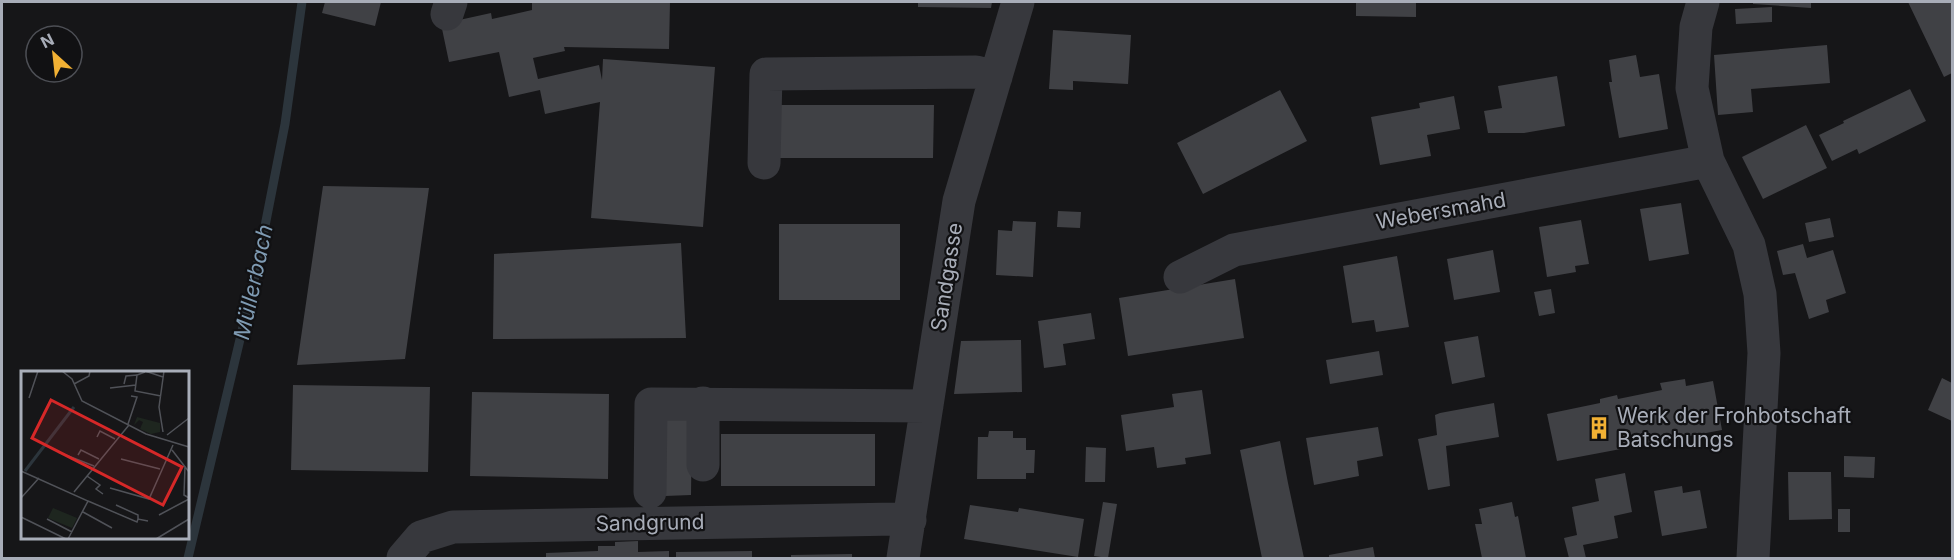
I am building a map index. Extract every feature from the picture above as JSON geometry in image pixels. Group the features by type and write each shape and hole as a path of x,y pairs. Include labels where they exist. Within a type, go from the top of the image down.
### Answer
{"street":[{"name":"Sandgasse","path":"903,558 959,201 1018,2"},
{"path":"1703,2 1696,27 1692,88 1708,161 1749,245 1760,294 1764,353 1753,558"},
{"path":"764,163 766,74 975,72 996,77"},
{"name":"Webersmahd","path":"1180,277 1234,250 1322,232 1590,185 1708,161"},
{"path":"1241,270 1286,263 1322,232"},
{"path":"702,465 703,403"},
{"path":"650,492 651,404 927,406"},
{"name":"Sandgrund","path":"403,558 421,537 453,526 910,520"}],"building":[{"path":"325,2 381,2 375,26 322,13"},
{"path":"532,2 670,2 669,49 564,47 565,51 533,58 538,79 599,65 602,80 603,59 715,67 703,227 591,218 600,102 545,114 540,90 509,97 499,52 449,62 441,24 491,13 492,19 532,10"},
{"path":"918,2 992,2 991,8 918,7"},
{"path":"1356,2 1416,2 1416,17 1356,16"},
{"path":"1753,2 1811,2 1811,8 1753,4"},
{"path":"1908,2 1952,2 1952,73 1944,77"},
{"path":"1772,7 1772,22 1736,24 1735,9"},
{"path":"1053,30 1131,35 1128,84 1073,81 1073,90 1049,89"},
{"path":"1827,45 1830,83 1751,89 1753,112 1718,115 1714,55"},
{"path":"1636,55 1640,77 1659,74 1668,129 1619,138 1609,82 1612,82 1609,60"},
{"path":"1557,76 1565,126 1524,133 1488,133 1484,111 1502,108 1498,86"},
{"path":"1910,89 1926,121 1859,154 1857,149 1832,161 1819,135"},
{"path":"1280,90 1307,141 1203,194 1177,143"},
{"path":"1454,96 1460,129 1427,135 1431,156 1380,165 1371,117 1420,108 1419,103"},
{"path":"772,105 934,105 933,158 772,158"},
{"path":"1806,125 1827,168 1763,199 1742,157"},
{"path":"323,186 429,188 405,359 297,365"},
{"path":"1681,203 1689,254 1649,261 1640,209"},
{"path":"1058,211 1081,212 1080,228 1057,227"},
{"path":"1830,218 1834,237 1809,242 1805,223"},
{"path":"1581,220 1589,264 1575,266 1576,272 1547,277 1539,227"},
{"path":"1013,221 1036,222 1033,277 996,275 998,230 1012,231"},
{"path":"779,224 900,224 900,300 779,300"},
{"path":"681,243 686,338 493,339 494,254"},
{"path":"1803,244 1807,258 1833,250 1846,293 1826,300 1829,312 1809,319 1795,273 1783,275 1777,251"},
{"path":"1493,250 1500,292 1454,300 1447,259"},
{"path":"1397,256 1409,327 1376,332 1374,320 1352,323 1343,266"},
{"path":"1235,279 1244,338 1128,356 1119,298"},
{"path":"1551,289 1555,313 1539,316 1534,292"},
{"path":"1091,313 1095,339 1063,344 1066,365 1044,368 1038,321"},
{"path":"1478,336 1485,377 1452,384 1444,342"},
{"path":"1021,340 1022,392 954,394 961,341"},
{"path":"1379,351 1383,375 1330,384 1326,360"},
{"path":"1942,378 1952,383 1952,421 1928,410"},
{"path":"1685,379 1686,386 1713,381 1722,430 1557,461 1547,414 1600,403 1600,399 1617,395 1618,399 1662,390 1660,383"},
{"path":"293,385 430,387 428,472 291,470"},
{"path":"1202,390 1211,454 1185,458 1186,464 1157,468 1154,447 1126,451 1121,415 1174,407 1172,394"},
{"path":"472,392 609,394 608,479 470,476"},
{"path":"1494,403 1499,437 1446,446 1450,486 1428,490 1418,439 1437,435 1435,415"},
{"path":"665,418 692,418 691,495 665,496"},
{"path":"1378,427 1383,456 1357,461 1359,476 1314,485 1306,438"},
{"path":"989,431 1013,431 1013,438 1026,438 1026,450 1035,450 1034,473 1026,473 1026,479 977,479 978,437 988,437"},
{"path":"721,434 875,434 875,486 721,486"},
{"path":"1280,441 1304,558 1262,558 1257,534 1240,450"},
{"path":"1086,447 1106,448 1105,482 1085,482"},
{"path":"1844,456 1875,457 1874,478 1844,477"},
{"path":"1788,472 1831,472 1832,519 1789,520"},
{"path":"1625,473 1632,512 1614,516 1618,538 1583,545 1586,558 1569,558 1564,538 1577,535 1572,507 1599,501 1595,479"},
{"path":"1682,486 1683,493 1700,490 1707,528 1662,536 1654,491"},
{"path":"1103,502 1117,504 1108,558 1094,556"},
{"path":"1512,502 1515,517 1518,516 1526,558 1482,558 1475,524 1482,524 1479,509"},
{"path":"970,505 1018,512 1019,508 1084,519 1078,557 964,539"},
{"path":"1838,509 1850,509 1850,532 1838,532"},
{"path":"638,541 638,552 669,551 669,558 546,558 546,553 598,551 598,546 615,546 615,542"},
{"path":"1373,547 1375,558 1329,558 1329,555"},
{"path":"752,551 752,558 676,558 676,552"},
{"path":"852,554 852,558 791,558 791,555"}],"waterway":[{"name":"Müllerbach","path":"188,558 256,272 285,124 302,2"}],"place":[{"name":"Werk der Frohbotschaft Batschungs","path":"1599,428"}]}
